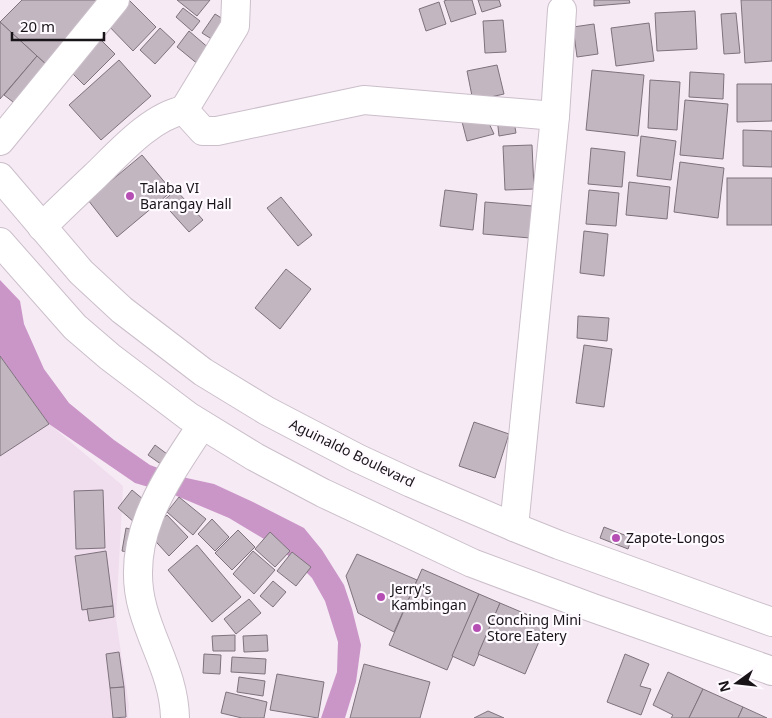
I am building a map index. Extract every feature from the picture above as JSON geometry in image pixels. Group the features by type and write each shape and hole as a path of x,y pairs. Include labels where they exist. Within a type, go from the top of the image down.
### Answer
{"main road":[{"path":"0,141 115,0"},
{"path":"42,227 144,130 164,117 184,110 235,26 236,0"},
{"path":"514,527 554,116 562,10"},
{"path":"184,110 203,131 217,131 364,100 554,116"},
{"name":"Aguinaldo Boulevard","path":"0,177 42,227 102,292 122,310 203,372 267,411 357,458 514,527 772,622"},
{"path":"0,242 75,327 110,357 202,425 255,457 323,493 472,562 593,608 772,671"},
{"path":"175,718 175,701 166,669 143,608 137,578 138,552 142,532 158,498 202,425"}],"shaded area":[{"path":"0,280 20,301 24,324 44,369 69,403 114,440 150,465 182,477 214,484 253,502 304,528 322,550 344,585 361,645 356,682 345,718 321,718 337,672 338,642 325,601 312,578 294,560 274,545 229,518 172,494 135,483 49,424 0,356"},
{"path":"0,356 49,424 123,486 116,619 129,706 128,718 0,718"}],"building":[{"path":"22,0 102,0 49,67 0,22"},
{"path":"121,0 129,0 156,27 133,51 102,19"},
{"path":"177,0 210,0 197,16"},
{"path":"472,0 476,14 451,22 444,1"},
{"path":"478,0 499,0 501,6 482,12"},
{"path":"594,0 629,0 630,3 594,6"},
{"path":"741,0 772,0 772,61 745,63"},
{"path":"439,2 446,24 426,31 419,9"},
{"path":"183,8 200,21 192,31 176,17"},
{"path":"695,11 697,49 657,51 655,13"},
{"path":"736,13 740,53 724,54 721,14"},
{"path":"215,14 231,24 218,43 202,33"},
{"path":"503,20 506,52 485,53 483,21"},
{"path":"0,22 37,56 0,99"},
{"path":"649,23 654,61 616,66 611,28"},
{"path":"594,24 598,54 577,57 573,27"},
{"path":"160,28 175,42 155,64 140,50"},
{"path":"189,31 211,50 199,65 177,47"},
{"path":"96,35 115,54 84,85 66,67"},
{"path":"37,56 49,67 17,105 4,95"},
{"path":"119,60 151,96 101,140 69,105"},
{"path":"497,65 504,94 473,101 467,71"},
{"path":"592,70 644,75 638,136 586,130"},
{"path":"690,72 724,74 723,99 689,97"},
{"path":"650,80 680,82 677,130 648,128"},
{"path":"737,84 772,84 772,121 737,122"},
{"path":"685,100 728,104 723,159 680,155"},
{"path":"460,114 487,119 494,134 467,141"},
{"path":"513,116 516,133 499,136 497,118"},
{"path":"743,130 772,131 772,167 743,166"},
{"path":"641,136 676,141 671,180 637,176"},
{"path":"532,145 534,189 505,190 503,146"},
{"path":"591,148 625,152 622,187 588,184"},
{"name":"Talaba VI Barangay Hall","path":"142,155 172,191 117,237 88,200"},
{"path":"680,162 724,168 718,218 674,212"},
{"path":"727,178 772,178 772,225 727,225"},
{"path":"629,182 670,187 667,219 626,215"},
{"path":"176,190 203,220 189,232 162,202"},
{"path":"445,190 477,194 473,230 440,226"},
{"path":"589,190 619,193 616,226 586,224"},
{"path":"281,197 312,235 298,246 267,208"},
{"path":"485,202 544,207 542,239 483,234"},
{"path":"584,231 608,234 604,276 580,273"},
{"path":"286,269 311,289 280,329 255,308"},
{"path":"578,316 609,318 607,341 577,338"},
{"path":"584,345 612,349 604,407 576,403"},
{"path":"0,356 49,424 0,456"},
{"path":"474,422 509,434 495,478 459,466"},
{"path":"155,445 171,457 165,467 148,455"},
{"path":"103,490 105,548 76,549 74,491"},
{"path":"132,490 150,505 135,523 118,508"},
{"path":"179,497 206,519 193,535 167,512"},
{"path":"167,515 188,537 169,556 148,533"},
{"path":"212,519 229,537 215,551 198,534"},
{"name":"Zapote-Longos","path":"604,527 632,538 628,549 600,538"},
{"path":"126,528 137,531 133,553 122,551"},
{"path":"238,530 255,547 232,570 215,553"},
{"path":"270,532 290,551 275,567 255,549"},
{"path":"197,545 241,597 212,622 168,570"},
{"path":"106,551 113,606 82,610 75,556"},
{"path":"253,551 275,570 254,594 233,574"},
{"path":"292,552 311,567 296,586 277,571"},
{"name":"Jerry's Kambingan","path":"357,554 417,580 394,632 358,613 346,576"},
{"path":"422,569 479,594 447,670 389,645"},
{"path":"273,581 286,592 273,607 260,596"},
{"name":"Conching Mini Store Eatery","path":"479,594 500,603 474,666 452,656"},
{"path":"249,599 261,613 236,634 224,619"},
{"path":"500,603 547,623 525,674 478,654"},
{"path":"113,606 114,617 89,621 87,609"},
{"path":"235,635 235,651 213,651 212,636"},
{"path":"267,635 268,651 244,652 243,636"},
{"path":"119,652 124,687 110,688 106,654"},
{"path":"204,654 221,655 220,674 203,673"},
{"path":"625,654 649,664 640,686 651,689 641,715 607,702"},
{"path":"232,657 266,659 265,674 231,672"},
{"path":"364,664 430,682 420,718 350,718"},
{"path":"668,672 703,689 689,718 671,718 673,715 653,705"},
{"path":"277,674 324,682 318,718 270,710"},
{"path":"239,677 265,681 263,696 237,692"},
{"path":"124,687 126,717 113,718 110,688"},
{"path":"703,689 743,707 738,718 689,718"},
{"path":"226,692 267,702 264,718 242,718 221,713"},
{"path":"743,707 767,718 738,718"},
{"path":"488,711 504,718 474,718"}],"place":[{"name":"Talaba VI Barangay Hall","path":"130,196"},
{"name":"Zapote-Longos","path":"616,538"},
{"name":"Jerry's Kambingan","path":"381,597"},
{"name":"Conching Mini Store Eatery","path":"477,628"}]}
